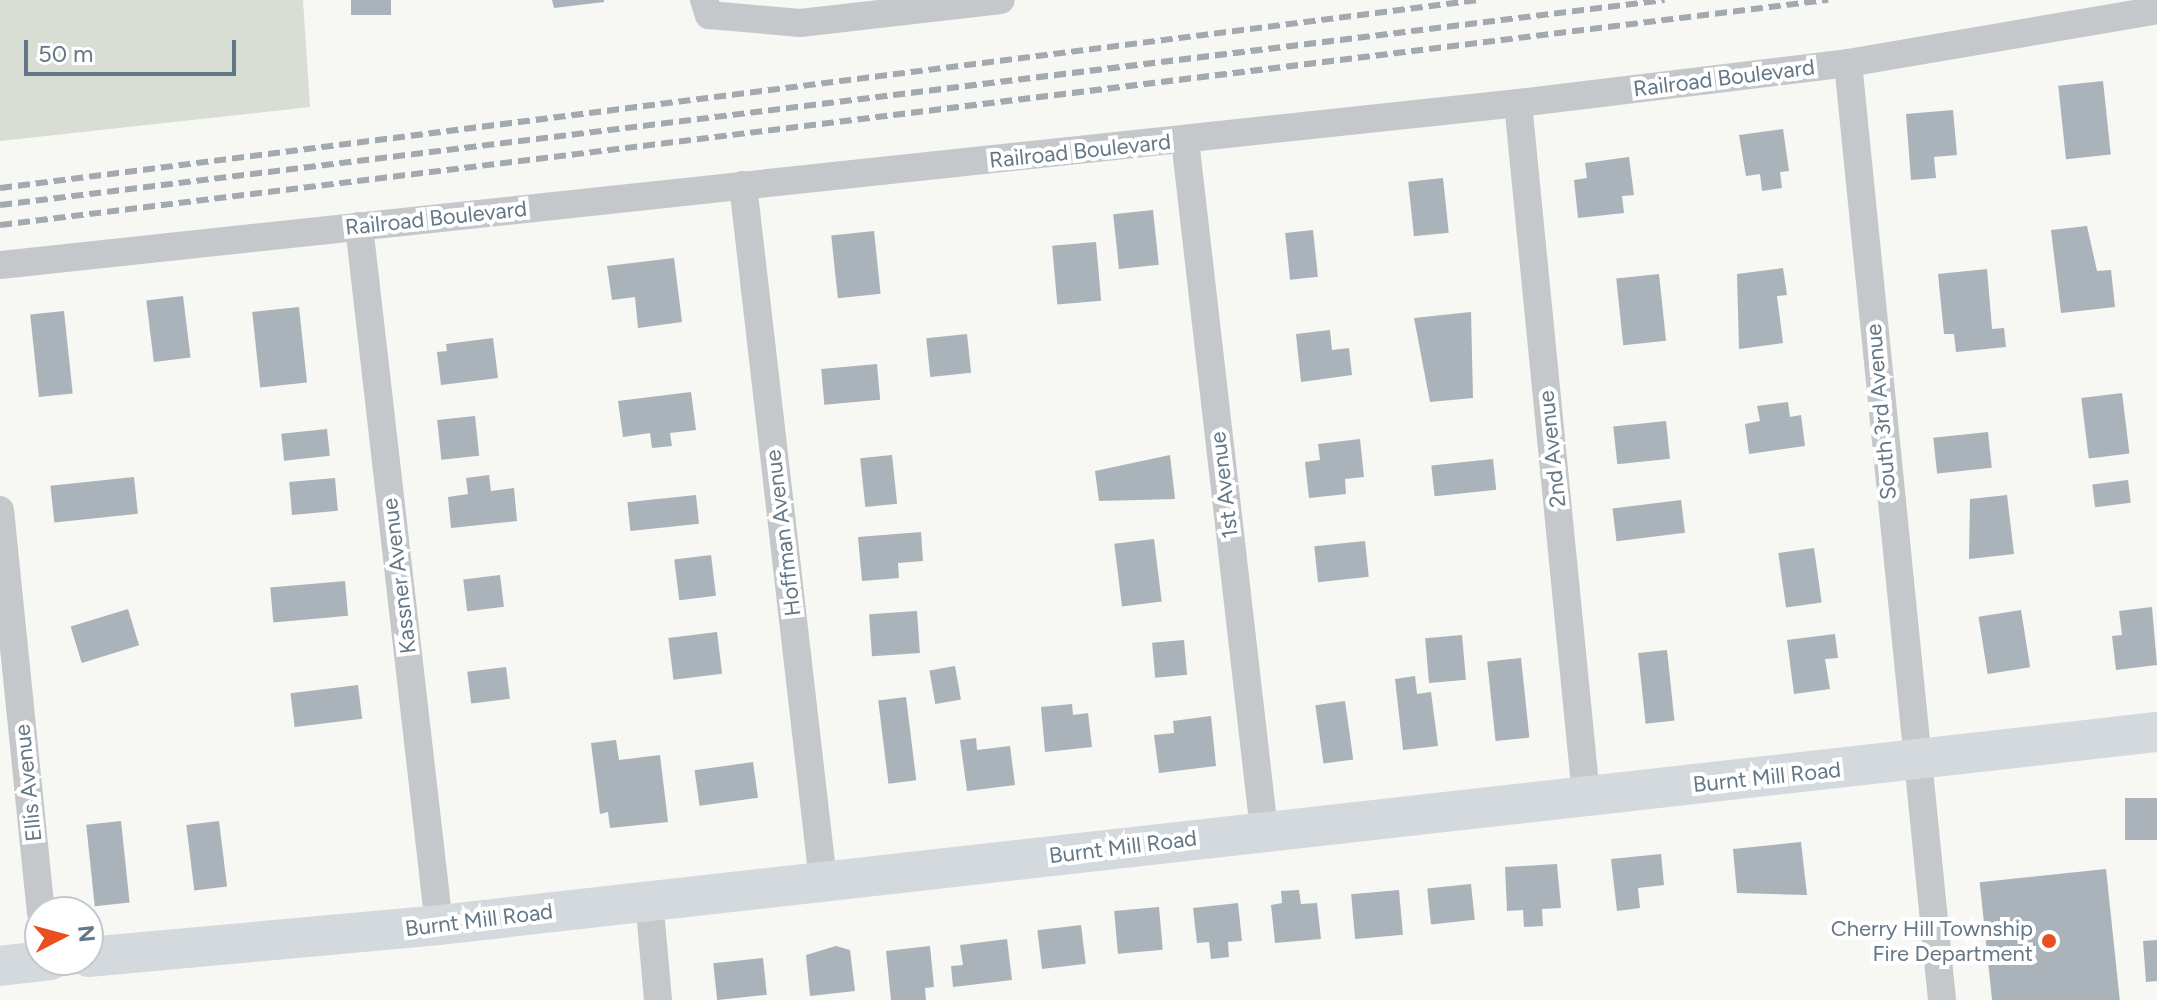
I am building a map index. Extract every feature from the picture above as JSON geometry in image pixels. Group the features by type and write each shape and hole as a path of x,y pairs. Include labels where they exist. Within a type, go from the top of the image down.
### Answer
{"main road":[{"name":"Burnt Mill Road","path":"104,956 439,925 1264,830 1914,762 2157,732"},
{"path":"0,966 24,963"}],"street":[{"path":"707,8 800,23 1001,0"},
{"path":"2156,10 2157,18"},
{"name":"Railroad Boulevard","path":"0,265 1518,103 1848,63 2156,10"},
{"name":"South 3rd Avenue","path":"1848,63 1914,762 1942,1000"},
{"name":"2nd Avenue","path":"1518,103 1586,795"},
{"name":"1st Avenue","path":"1185,140 1264,830"},
{"name":"Hoffman Avenue","path":"743,185 823,881"},
{"name":"Kassner Avenue","path":"359,226 439,925"},
{"name":"Ellis Avenue","path":"0,510 39,896"},
{"path":"649,899 658,1000"}],"shaded area":[{"path":"0,0 303,0 310,107 0,141"}],"building":[{"path":"351,0 391,0 391,15 351,15"},
{"path":"552,0 604,0 604,2 554,8"},
{"path":"2103,81 2111,155 2066,159 2058,86"},
{"path":"1953,110 1957,155 1934,157 1936,178 1911,180 1906,114"},
{"path":"1783,129 1789,171 1780,172 1782,188 1762,191 1760,174 1746,176 1739,135"},
{"path":"1629,157 1634,195 1622,196 1624,213 1578,218 1574,180 1587,178 1585,163"},
{"path":"1443,178 1449,233 1414,236 1408,182"},
{"path":"1153,210 1159,265 1119,269 1113,214"},
{"path":"2087,226 2097,271 2111,270 2115,307 2061,313 2051,230"},
{"path":"1313,230 1318,277 1290,280 1285,233"},
{"path":"874,231 881,294 838,298 831,235"},
{"path":"1096,242 1101,301 1057,305 1052,246"},
{"path":"674,258 682,322 638,328 635,297 612,300 607,266"},
{"path":"1783,268 1787,295 1777,296 1783,343 1739,349 1737,274"},
{"path":"1987,269 1992,329 2004,328 2006,347 1956,352 1954,334 1944,334 1938,274"},
{"path":"1659,274 1666,341 1623,345 1616,278"},
{"path":"183,296 191,358 154,362 146,301"},
{"path":"299,307 307,383 260,387 252,312"},
{"path":"64,311 73,394 39,397 30,315"},
{"path":"1471,312 1473,398 1430,402 1414,318"},
{"path":"1330,330 1332,350 1349,348 1352,375 1301,382 1296,334"},
{"path":"967,334 971,373 930,377 926,338"},
{"path":"493,338 498,378 441,385 437,352 447,351 446,344"},
{"path":"877,364 880,400 824,405 821,369"},
{"path":"691,392 696,430 670,433 672,446 652,448 650,433 623,437 618,401"},
{"path":"2122,393 2129,454 2089,459 2081,398"},
{"path":"1788,402 1790,417 1801,415 1805,446 1749,454 1745,424 1760,421 1757,406"},
{"path":"475,416 479,456 441,460 437,420"},
{"path":"1666,421 1670,459 1617,464 1613,427"},
{"path":"327,429 330,456 284,461 281,434"},
{"path":"1988,432 1992,468 1937,474 1933,438"},
{"path":"1360,439 1364,477 1345,479 1346,494 1309,498 1305,462 1320,460 1318,444"},
{"path":"892,455 897,504 865,507 860,458"},
{"path":"1170,455 1175,499 1099,501 1095,471"},
{"path":"1493,459 1496,490 1435,496 1431,465"},
{"path":"489,475 491,491 514,488 517,521 451,528 448,497 468,494 466,478"},
{"path":"134,477 138,514 54,523 50,486"},
{"path":"335,478 338,511 292,515 289,482"},
{"path":"2128,480 2131,503 2095,507 2092,484"},
{"path":"696,495 699,524 630,531 627,502"},
{"path":"2007,495 2014,554 1969,559 1970,499"},
{"path":"1681,500 1685,533 1617,541 1613,508"},
{"path":"921,532 923,561 898,563 899,578 862,581 858,537"},
{"path":"1154,539 1162,602 1122,606 1114,544"},
{"path":"1365,541 1369,577 1318,582 1314,546"},
{"path":"1814,548 1822,602 1786,607 1778,553"},
{"path":"711,555 716,596 679,600 674,560"},
{"path":"500,575 504,607 467,611 463,580"},
{"path":"345,581 348,616 273,622 270,588"},
{"path":"2152,607 2157,665 2116,670 2112,636 2122,635 2119,611"},
{"path":"128,609 139,645 82,663 71,627"},
{"path":"2021,610 2030,667 1988,674 1979,617"},
{"path":"917,611 920,653 872,656 869,614"},
{"path":"717,632 722,674 673,680 668,638"},
{"path":"1835,634 1838,658 1825,659 1830,689 1794,694 1787,640"},
{"path":"1462,635 1466,680 1429,683 1425,638"},
{"path":"1184,640 1187,675 1155,678 1152,643"},
{"path":"1667,650 1674,721 1646,724 1638,653"},
{"path":"1521,658 1529,738 1496,741 1487,662"},
{"path":"955,666 961,699 935,704 929,671"},
{"path":"506,667 510,699 471,704 467,672"},
{"path":"1415,676 1417,694 1431,692 1438,746 1403,750 1395,679"},
{"path":"358,685 362,719 295,727 291,693"},
{"path":"906,697 916,780 888,784 878,700"},
{"path":"1345,701 1353,759 1324,764 1315,705"},
{"path":"1072,704 1073,715 1088,713 1092,747 1045,752 1041,707"},
{"path":"1211,716 1216,766 1159,773 1154,735 1174,733 1173,721"},
{"path":"976,738 977,750 1010,746 1015,785 967,791 960,740"},
{"path":"616,740 619,760 660,755 668,822 610,828 608,812 600,814 591,743"},
{"path":"753,762 758,798 700,806 695,770"},
{"path":"2125,798 2157,798 2157,840 2125,840"},
{"path":"121,821 130,903 104,905 104,896 94,896 86,825"},
{"path":"219,821 227,887 194,891 186,825"},
{"path":"1801,842 1807,895 1737,893 1733,849"},
{"path":"1661,854 1664,885 1638,888 1640,908 1617,911 1611,859"},
{"path":"1557,864 1561,908 1542,909 1543,926 1524,927 1523,910 1507,911 1505,867"},
{"name":"Cherry Hill Township Fire Department","path":"2106,869 2120,1000 1992,1000 1980,882"},
{"path":"1471,884 1475,920 1431,924 1427,889"},
{"path":"1299,890 1301,904 1317,903 1321,939 1275,943 1271,905 1282,903 1281,891"},
{"path":"1399,890 1403,935 1355,939 1351,894"},
{"path":"1238,903 1242,941 1228,942 1229,957 1211,959 1209,942 1197,943 1193,908"},
{"path":"1159,907 1163,950 1118,954 1114,911"},
{"path":"1081,925 1086,964 1042,969 1037,930"},
{"path":"1007,939 1012,980 953,987 951,966 963,965 960,945"},
{"path":"2157,940 2157,981 2146,982 2143,941"},
{"path":"836,946 850,950 855,991 810,996 806,955"},
{"path":"930,946 934,987 925,988 926,1000 891,1000 886,951"},
{"path":"763,958 767,995 717,1000 713,963"}],"railway":[{"path":"0,188 1478,0"},
{"path":"0,205 1664,0"},
{"path":"0,225 1828,0"}],"place":[{"name":"Cherry Hill Township Fire Department","path":"2049,941"}]}
